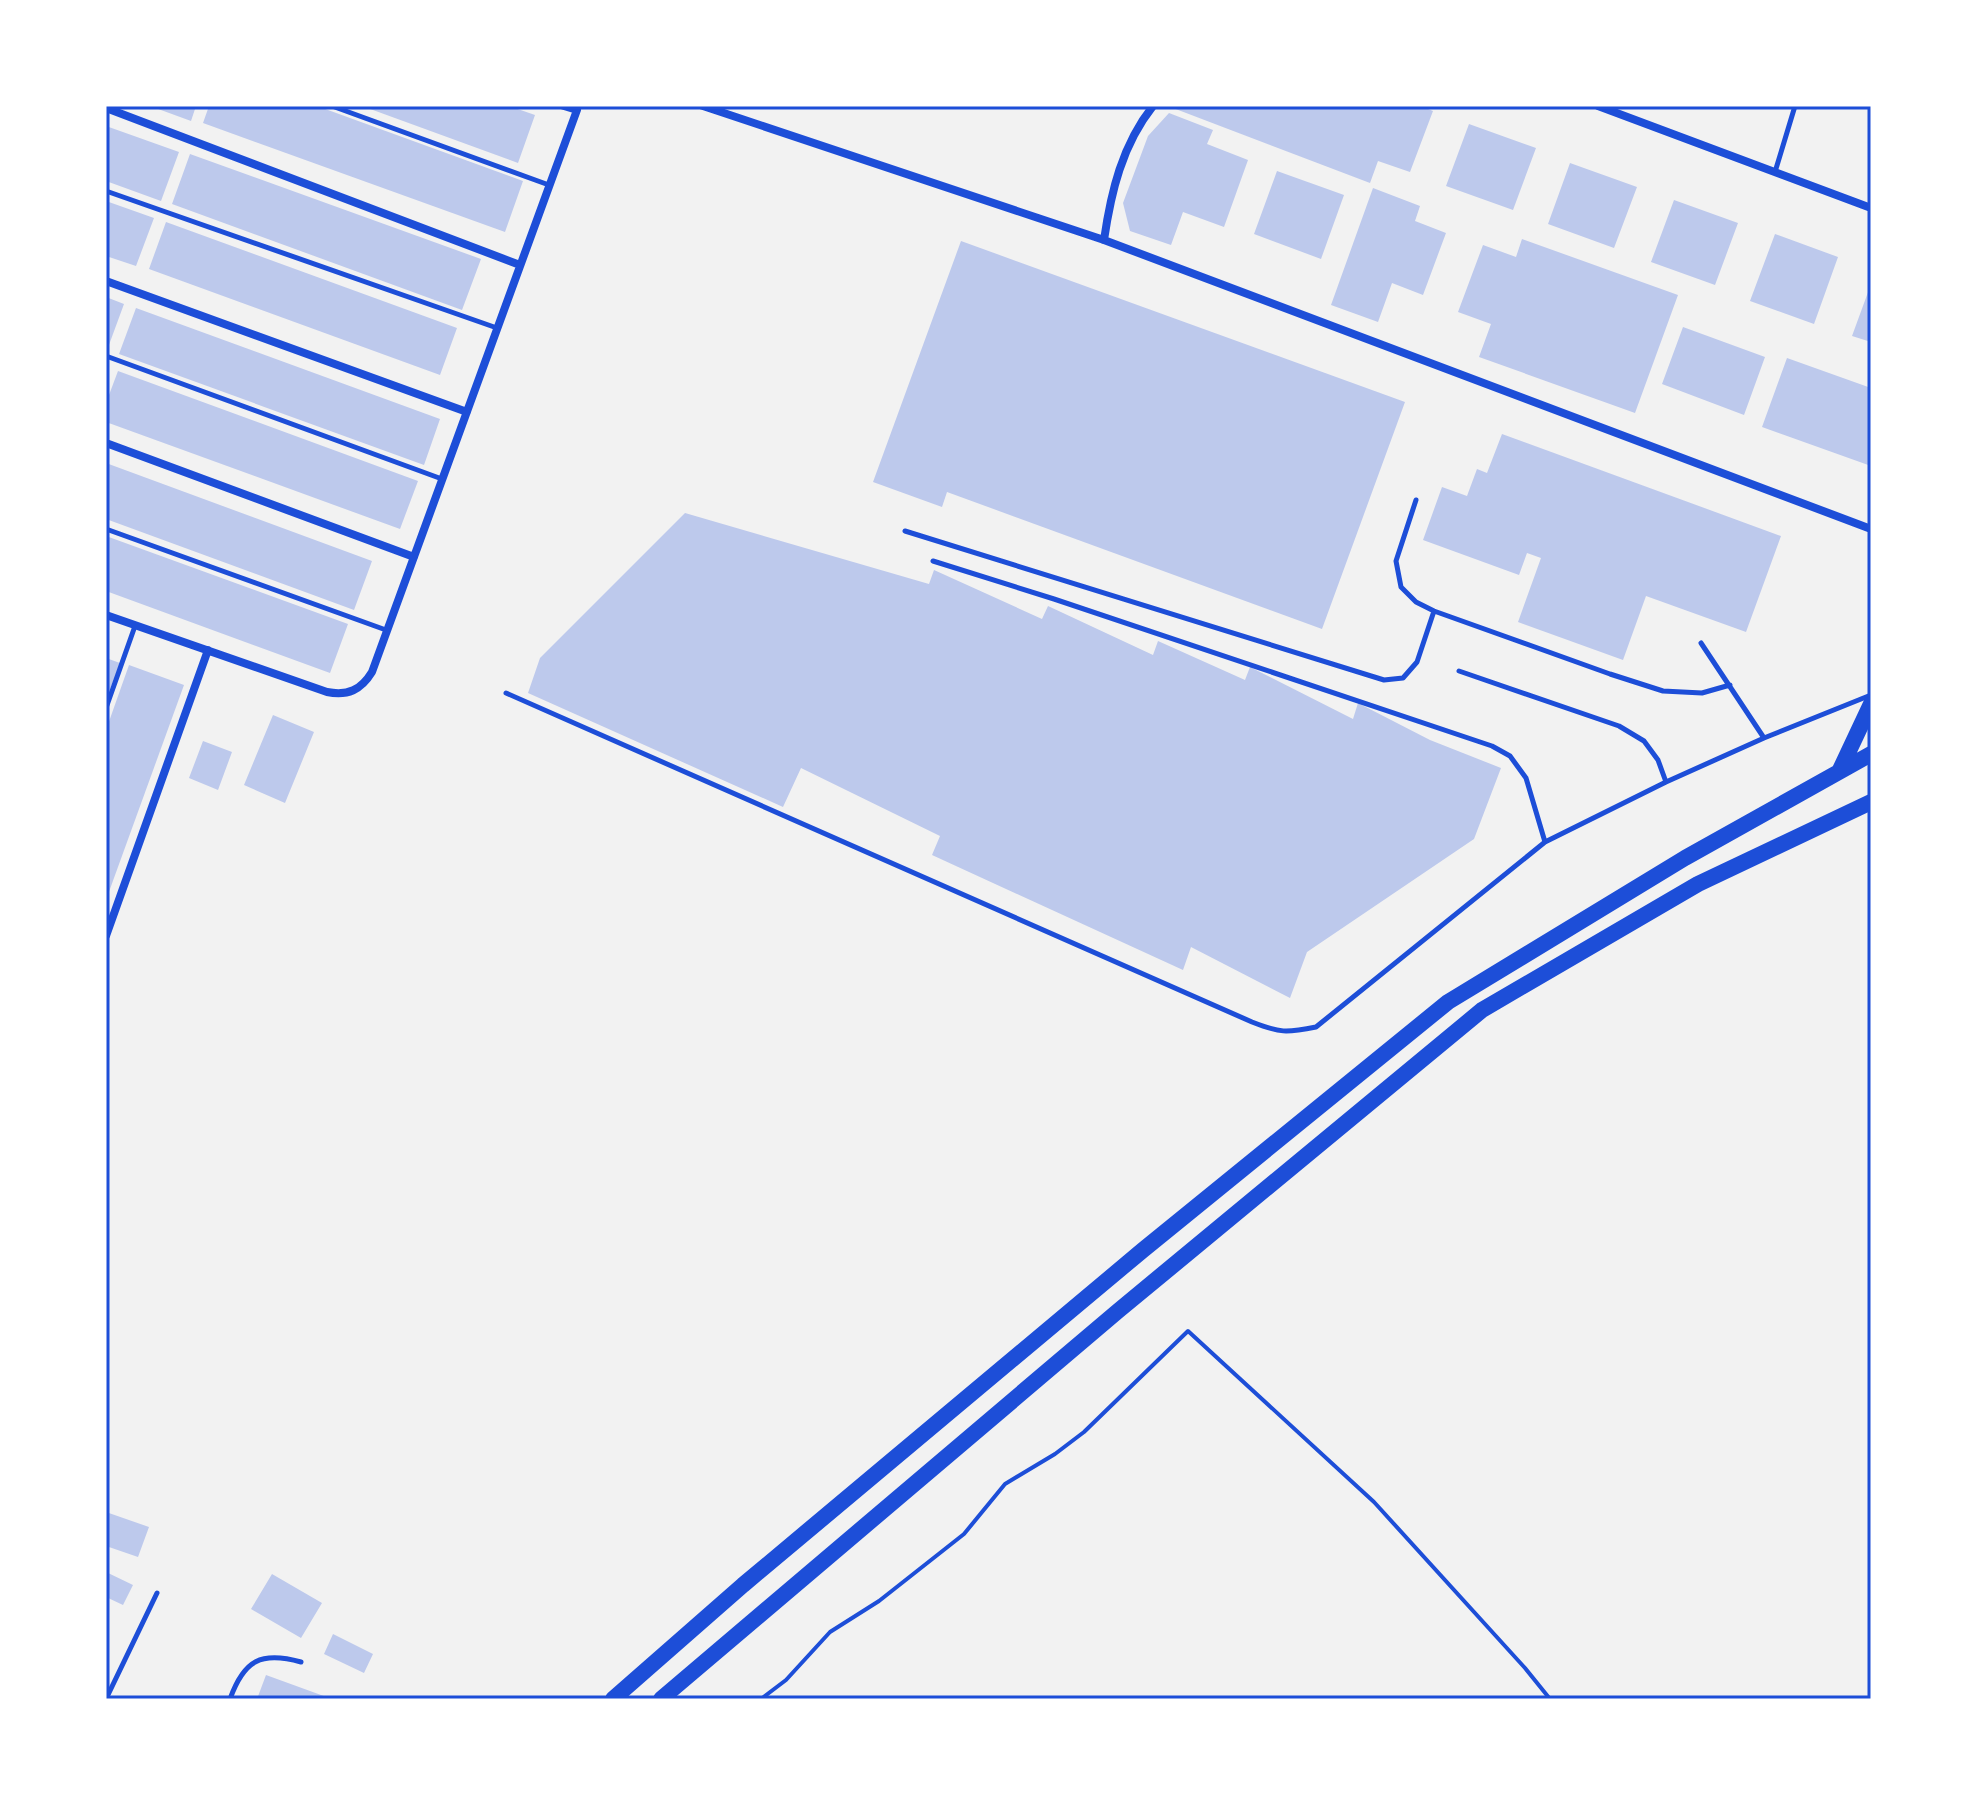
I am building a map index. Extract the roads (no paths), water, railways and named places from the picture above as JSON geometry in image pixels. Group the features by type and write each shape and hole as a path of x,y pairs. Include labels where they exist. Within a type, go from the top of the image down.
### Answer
{"highway":[{"path":"1839,772 1871,704"},
{"path":"613,1699 755,1575 1131,1260 1448,1002 1685,858 1871,754"},
{"path":"661,1699 1118,1311 1482,1010 1698,884 1871,802"}],"street":[{"path":"106,615 327,692 349,693 367,682 579,108 564,106"},
{"path":"703,106 1104,240 1871,529"},
{"path":"1104,240 1111,192 1127,150 1153,106"},
{"path":"1598,106 1871,208"},
{"path":"106,108 520,265"},
{"path":"106,281 467,412"},
{"path":"106,443 414,557"},
{"path":"106,936 208,650"}],"lane":[{"path":"332,106 549,185"},
{"path":"1775,172 1795,106"},
{"path":"106,191 497,328"},
{"path":"106,356 442,479"},
{"path":"1416,500 1396,561 1401,587 1416,602 1663,691 1702,693 1730,685"},
{"path":"106,529 387,631"},
{"path":"905,531 1384,680 1403,678 1417,662 1434,611"},
{"path":"933,561 1492,746 1510,756 1526,778 1545,842"},
{"path":"106,708 135,625"},
{"path":"1701,643 1764,738"},
{"path":"1459,671 1619,726 1644,741 1658,760 1666,782"},
{"path":"506,693 1252,1022 1289,1032 1316,1027 1545,842 1666,782 1871,695"},
{"path":"106,1699 157,1593"},
{"path":"230,1699 237,1679 250,1664 278,1656 301,1662"}]}
